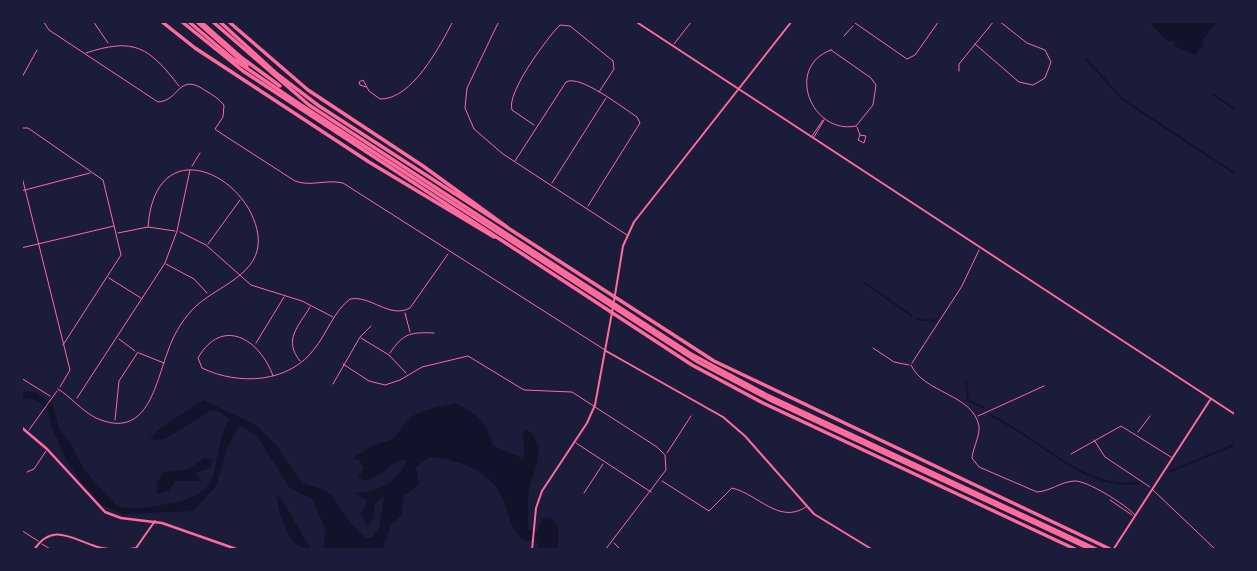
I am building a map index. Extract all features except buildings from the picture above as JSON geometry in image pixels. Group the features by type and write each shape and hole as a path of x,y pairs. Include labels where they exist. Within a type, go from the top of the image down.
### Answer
{"highway":[{"path":"162,21 193,47 373,164 482,232 497,238"},
{"path":"181,21 237,68 655,342 725,384 1077,550"},
{"path":"188,21 230,57 275,87 723,376 1092,550"},
{"path":"198,21 275,87"},
{"path":"198,21 245,61 294,94 708,364 773,398 1098,550"},
{"path":"212,21 294,94"},
{"path":"219,21 312,101 679,340 752,382 1112,550"},
{"path":"228,21 308,90 429,170 513,233"},
{"path":"410,175 491,234"}],"main road":[{"path":"635,21 1236,415"},
{"path":"532,550 542,491 595,405 627,235 645,206 792,21"},
{"path":"605,350 723,417 745,436 806,507 873,550"},
{"path":"1112,550 1210,399"},
{"path":"21,427 47,449 101,510 121,518 155,521 239,550"},
{"path":"34,550 39,542 61,533 94,547 128,550 142,543 155,521"}],"street":[{"path":"43,21 50,30 158,102 167,100 180,88 196,84 220,101 225,112 215,129 301,183 332,180 343,183 605,350"},
{"path":"93,21 109,45"},
{"path":"366,87 380,99 399,94 430,61 453,21"},
{"path":"499,21 467,88 466,108 474,129 514,162 627,235"},
{"path":"498,25 503,21"},
{"path":"673,46 692,21"},
{"path":"844,36 856,22 907,59 915,55 939,21"},
{"path":"959,71 960,64 994,21"},
{"path":"975,44 1019,82 1033,85 1045,78 1051,63 1045,50 1023,41 999,21"},
{"path":"536,126 512,110 511,101 527,71 560,25 570,26 614,61 614,69 599,92"},
{"path":"84,53 109,45 126,44 141,48 158,61 180,88"},
{"path":"21,79 37,50"},
{"path":"831,50 871,78 876,85 873,105 856,126 844,127 825,118 812,106 805,85 813,62 831,50"},
{"path":"514,162 569,79 607,97 637,117 640,123 587,208"},
{"path":"551,185 607,97"},
{"path":"812,137 825,118"},
{"path":"856,126 860,135"},
{"path":"21,128 28,128 103,180 121,255 63,345"},
{"path":"76,400 165,263 177,231 191,168 200,153"},
{"path":"58,388 93,416 115,422 130,420 148,406 180,325 209,295 241,276 255,258 258,238 252,216 241,199 202,171 191,168 175,172 159,187 149,213 148,227"},
{"path":"21,191 91,172"},
{"path":"21,173 69,370 28,432"},
{"path":"206,245 241,199"},
{"path":"21,248 114,226"},
{"path":"116,234 148,227 177,231 206,245 259,288 286,295 335,318"},
{"path":"911,365 961,286 980,248"},
{"path":"273,376 265,356 255,344 236,337 222,337 202,352 198,364 207,371 236,378 273,376 301,363 346,302 354,298 391,310 404,311 415,304 449,252"},
{"path":"165,263 194,279 209,295"},
{"path":"108,278 143,299"},
{"path":"255,344 286,295"},
{"path":"301,363 292,352 292,337 311,305"},
{"path":"404,311 410,332"},
{"path":"333,384 342,364 371,326"},
{"path":"389,355 401,337 410,332 434,333"},
{"path":"117,338 138,352 164,363"},
{"path":"360,338 389,355 407,375"},
{"path":"873,348 894,362 911,365 919,376 963,404 976,417 979,428 972,458 979,467 1037,492 1074,481 1090,485 1135,516"},
{"path":"115,422 119,382 138,352"},
{"path":"342,364 369,381 385,386 422,367 468,356 524,390 572,392 595,405 665,455 667,465 660,480 604,550"},
{"path":"21,378 52,397"},
{"path":"976,417 1044,386"},
{"path":"665,455 691,416"},
{"path":"1137,434 1150,416"},
{"path":"1071,454 1117,426 1125,427 1173,458"},
{"path":"1094,440 1105,457 1152,489 1216,550"},
{"path":"574,442 651,492"},
{"path":"27,472 34,469 47,449"},
{"path":"584,493 605,462"},
{"path":"660,480 708,511 732,488 777,511 796,513 806,507"},
{"path":"21,530 52,550"},
{"path":"612,542 621,550"}],"shaded area":[{"path":"1148,21 1218,21 1203,39 1203,45 1195,55 1174,46 1175,41 1167,41"},
{"path":"21,391 35,392 53,405 59,429 71,444 84,470 117,506 142,508 167,504 187,499 209,485 229,420 223,414 211,410 165,439 150,440 158,430 203,400 256,425 276,445 302,483 322,489 333,497 351,524 366,538 373,537 379,528 384,497 375,503 374,517 367,527 361,514 367,501 355,493 386,485 399,474 407,459 396,462 364,481 358,476 364,469 360,461 353,458 374,445 392,440 410,417 429,409 456,403 481,420 493,446 522,458 525,452 522,432 526,429 533,436 539,450 529,490 528,529 537,533 542,518 551,518 558,527 558,550 539,550 536,539 527,541 518,534 512,526 500,493 485,475 464,464 430,457 416,467 419,484 405,495 401,516 391,525 382,550 323,550 326,530 312,499 290,488 257,436 239,425 228,446 216,486 193,511 122,514 102,505 78,478 53,430 47,408 34,399 21,398"},
{"path":"204,458 213,460 210,468 196,473 201,481 175,481 169,490 157,494 157,483 163,473 189,469"},
{"path":"276,494 311,550 296,544 290,537"}],"waterway":[{"path":"1087,60 1123,100 1233,172"},
{"path":"1214,95 1236,110"},
{"path":"865,283 912,316"},
{"path":"916,319 935,321"},
{"path":"966,383 968,400 984,408"},
{"path":"990,415 1079,471 1098,479 1138,483"},
{"path":"1169,472 1236,444"}]}
